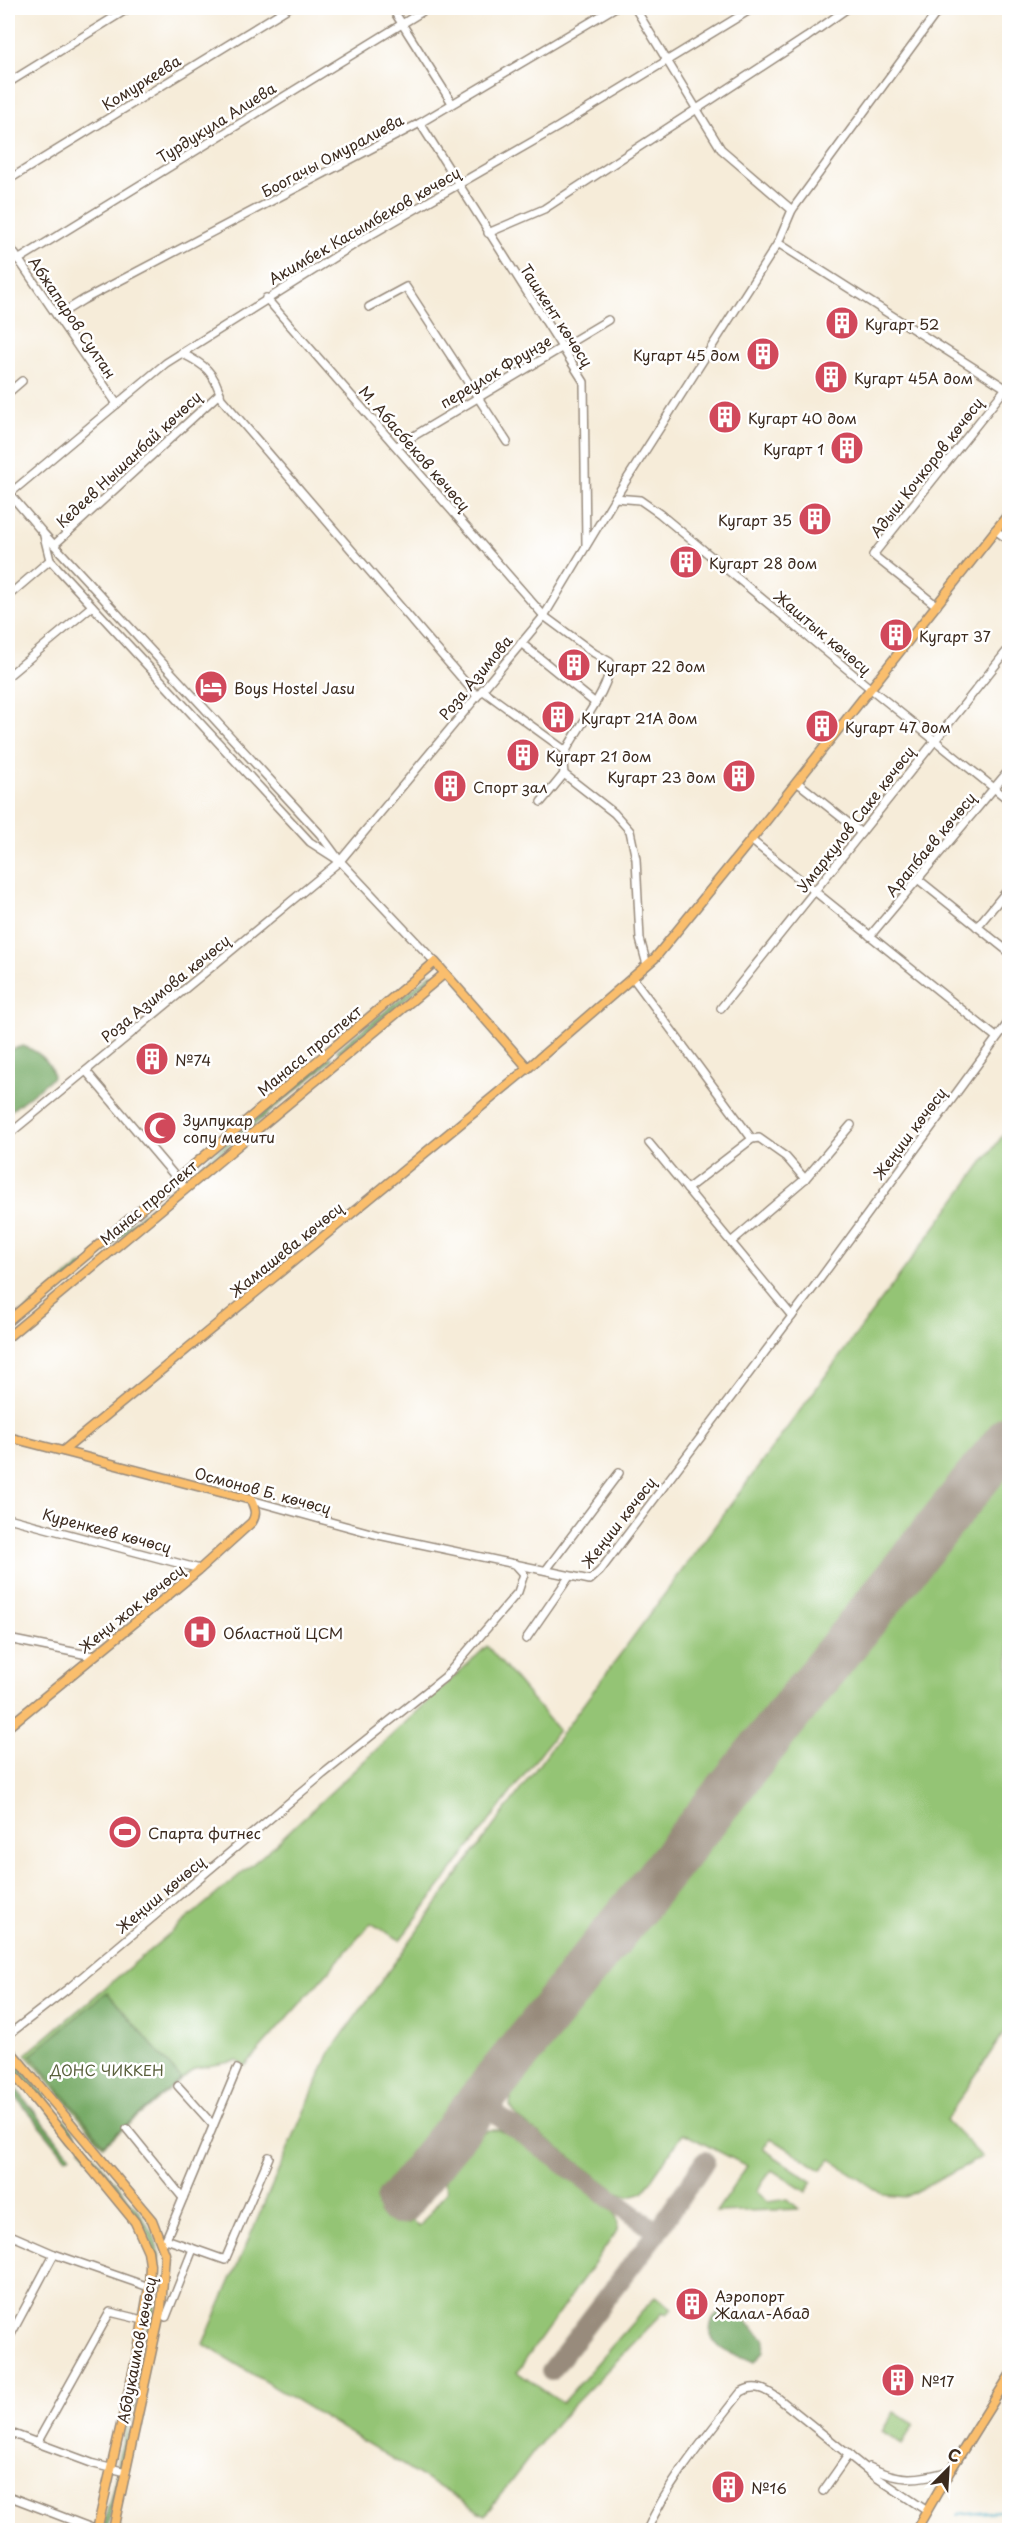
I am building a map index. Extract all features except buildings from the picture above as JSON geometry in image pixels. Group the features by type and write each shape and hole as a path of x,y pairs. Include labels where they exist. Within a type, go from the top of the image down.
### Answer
{"main road":[{"name":"Жамашева көчөсү","path":"63,1451 528,1068 647,965 751,840 1010,512"},
{"path":"435,962 528,1068"},
{"name":"Манаса проспект","path":"9,1320 435,962"},
{"name":"Манас проспект","path":"8,1338 444,974"},
{"path":"85,1255 93,1266"},
{"path":"9,1320 18,1329"},
{"name":"Осмонов Б. көчөсү","path":"8,1437 251,1500"},
{"name":"Жеңи жок көчөсү","path":"8,1727 200,1569 252,1522 255,1508 251,1500"},
{"name":"Абдукаимов көчөсү","path":"8,2049 83,2135 152,2220 164,2241 165,2277 161,2308 113,2530"},
{"name":"Абдукаимов көчөсү","path":"8,2067 135,2222 143,2236 150,2265 143,2320 97,2530"},
{"path":"72,2145 83,2135"},
{"path":"916,2530 1010,2375"}],"street":[{"path":"8,83 129,8"},
{"name":"Комуркеева","path":"8,180 288,8"},
{"path":"392,8 452,104"},
{"name":"Турдукула Алиева","path":"18,260 428,8"},
{"name":"Боогачы Омуралиева","path":"57,316 83,300 420,123 614,8"},
{"path":"635,8 721,149 792,210"},
{"name":"Акимбек Касымбеков көчөсү","path":"8,494 181,353 360,240 459,185 753,8"},
{"path":"488,233 544,208 697,110 848,8"},
{"name":"Роза Азимова","path":"340,861 544,616 615,498 778,243 792,210 940,8"},
{"name":"Ташкент көчөсү","path":"420,123 584,382 586,546"},
{"path":"778,243 1008,389"},
{"name":"Абжапаров Султан","path":"8,244 117,404"},
{"path":"369,307 406,288 507,442"},
{"name":"М. Абасбеков көчөсү","path":"266,298 544,616 610,662 610,671 594,702"},
{"name":"переулок Фрунзе","path":"397,446 608,320"},
{"path":"181,353 198,361 217,380 221,398 308,500 480,693 566,751"},
{"path":"8,393 22,381"},
{"name":"Адыш Кочкоров көчөсү","path":"937,606 873,555 1008,389"},
{"name":"Кедеев Нышанбай көчөсү","path":"54,545 220,393"},
{"path":"8,494 320,834 340,861 435,962"},
{"name":"Жаштык көчөсү","path":"615,498 640,500 660,514 1010,801"},
{"path":"995,530 1010,542"},
{"path":"44,534 50,560 310,842 340,861"},
{"path":"8,596 50,560"},
{"path":"8,676 92,606"},
{"path":"521,643 594,702 566,751 563,763 564,774 541,802"},
{"name":"Умаркулов Саке көчөсү","path":"721,1008 1010,646"},
{"name":"Арапбаев көчөсү","path":"870,936 1010,769"},
{"path":"564,774 614,813 630,831 636,859 640,939 647,965"},
{"path":"797,782 861,833"},
{"path":"751,840 996,1037"},
{"name":"Роза Азимова көчөсү","path":"8,1135 340,861"},
{"path":"919,880 1010,953"},
{"path":"977,927 1010,887"},
{"path":"633,978 753,1139"},
{"name":"Жеңиш көчөсү","path":"513,1562 569,1577 590,1580 600,1571 792,1316 1010,1020"},
{"path":"329,1050 339,1061"},
{"path":"86,1071 185,1188"},
{"path":"730,1242 805,1179 851,1125"},
{"path":"687,1189 753,1139 759,1138 786,1156 805,1179"},
{"path":"649,1143 792,1316"},
{"path":"546,1570 619,1473"},
{"name":"Осмонов Б. көчөсү","path":"251,1500 378,1535 513,1562"},
{"name":"Куренкеев көчөсү","path":"8,1518 200,1569"},
{"name":"Жеңиш көчөсү","path":"8,2049 8,2035 70,1987 323,1774 445,1677 518,1592 524,1574 513,1562"},
{"path":"526,1639 569,1577"},
{"path":"8,1639 93,1656"},
{"path":"237,2069 164,2241 225,2260 269,2157"},
{"path":"178,2086 213,2125"},
{"path":"127,2129 183,2198"},
{"path":"8,2234 54,2254 149,2287"},
{"path":"166,2316 193,2249"},
{"path":"8,2340 54,2254"},
{"path":"38,2444 110,2312 143,2320"},
{"path":"647,2530 657,2507 675,2480 741,2392 749,2387 763,2389 778,2398 876,2477 927,2511"},
{"path":"8,2432 126,2472"},
{"path":"823,2492 849,2454"},
{"path":"861,2464 892,2477 904,2479 919,2479 950,2471"},
{"path":"8,2496 97,2530"}],"green space":[{"path":"432,973 434,975 429,980 341,1054 338,1053 337,1050"},
{"path":"8,1045 13,1049 23,1046 38,1054 47,1061 53,1077 8,1113"},
{"path":"328,1057 332,1057 331,1061 187,1181 184,1181 183,1179"},
{"path":"1009,1127 1009,1407 377,2199 407,2224 411,2220 419,2227 447,2191 444,2183 446,2175 474,2138 488,2130 499,2130 514,2137 614,2212 618,2221 617,2231 517,2372 562,2403 655,2297 672,2308 667,2315 663,2313 556,2423 485,2515 203,2344 330,2052 470,1858"},
{"path":"176,1186 178,1188 176,1192 96,1258 92,1258 92,1255"},
{"path":"82,1264 85,1264 85,1268 18,1324 15,1323 15,1320"},
{"path":"1009,1467 1009,2025 946,2120 982,2157 906,2197 884,2195 830,2159 821,2170 771,2138 763,2149 813,2182 806,2192 772,2170 756,2191 768,2202 788,2199 799,2209 716,2212 747,2166 683,2133 643,2192 630,2196 618,2192 518,2118 510,2106 512,2092"},
{"path":"487,1646 558,1730 400,1940 371,1923 245,2066 237,2061 195,2068 103,2146 26,2054 268,1851"},
{"name":"ДОНС ЧИККЕН","path":"107,1992 181,2079 104,2144 31,2055"},
{"path":"8,2051 76,2134 75,2138 71,2138 8,2062"},
{"path":"8,2079 70,2155 66,2158 8,2087"},
{"path":"84,2144 140,2213 154,2235 159,2254 155,2310 122,2464 119,2466 117,2463 137,2382 150,2315 153,2257 149,2238 143,2228 82,2150 80,2147"},
{"path":"725,2309 734,2311 765,2339 764,2351 755,2362 724,2350 713,2339 711,2326 713,2320"},
{"path":"894,2412 914,2424 902,2444 882,2431"},
{"path":"117,2472 120,2474 107,2530 102,2530"}],"waterway":[{"path":"958,2515 1010,2510"},
{"path":"533,2530 593,2525"},
{"path":"837,2530 844,2529"}],"taxiway":[{"path":"479,2102 657,2232"},
{"path":"551,2371 657,2232 705,2161"}],"runway":[{"path":"399,2202 1010,1437"}],"place":[{"name":"Кугарт 52","path":"842,323"},
{"name":"Кугарт 45 дом","path":"763,354"},
{"name":"Кугарт 45А дом","path":"831,377"},
{"name":"Кугарт 40 дом","path":"725,417"},
{"name":"Кугарт 1","path":"847,448"},
{"name":"Кугарт 35","path":"815,519"},
{"name":"Кугарт 28 дом","path":"686,562"},
{"name":"Кугарт 37","path":"896,635"},
{"name":"Кугарт 22 дом","path":"574,665"},
{"name":"Boys Hostel Jasu","path":"211,687"},
{"name":"Кугарт 21А дом","path":"558,717"},
{"name":"Кугарт 47 дом","path":"822,726"},
{"name":"Кугарт 21 дом","path":"523,755"},
{"name":"Кугарт 23 дом","path":"739,776"},
{"name":"Спорт зал","path":"450,786"},
{"name":"№74","path":"152,1059"},
{"name":"Зулпукар сопу мечити","path":"160,1128"},
{"name":"Областной ЦСМ","path":"200,1632"},
{"name":"Спарта фитнес","path":"125,1832"},
{"name":"Аэропорт Жалал-Абад","path":"692,2304"},
{"name":"№17","path":"898,2380"},
{"name":"№16","path":"728,2487"}]}
